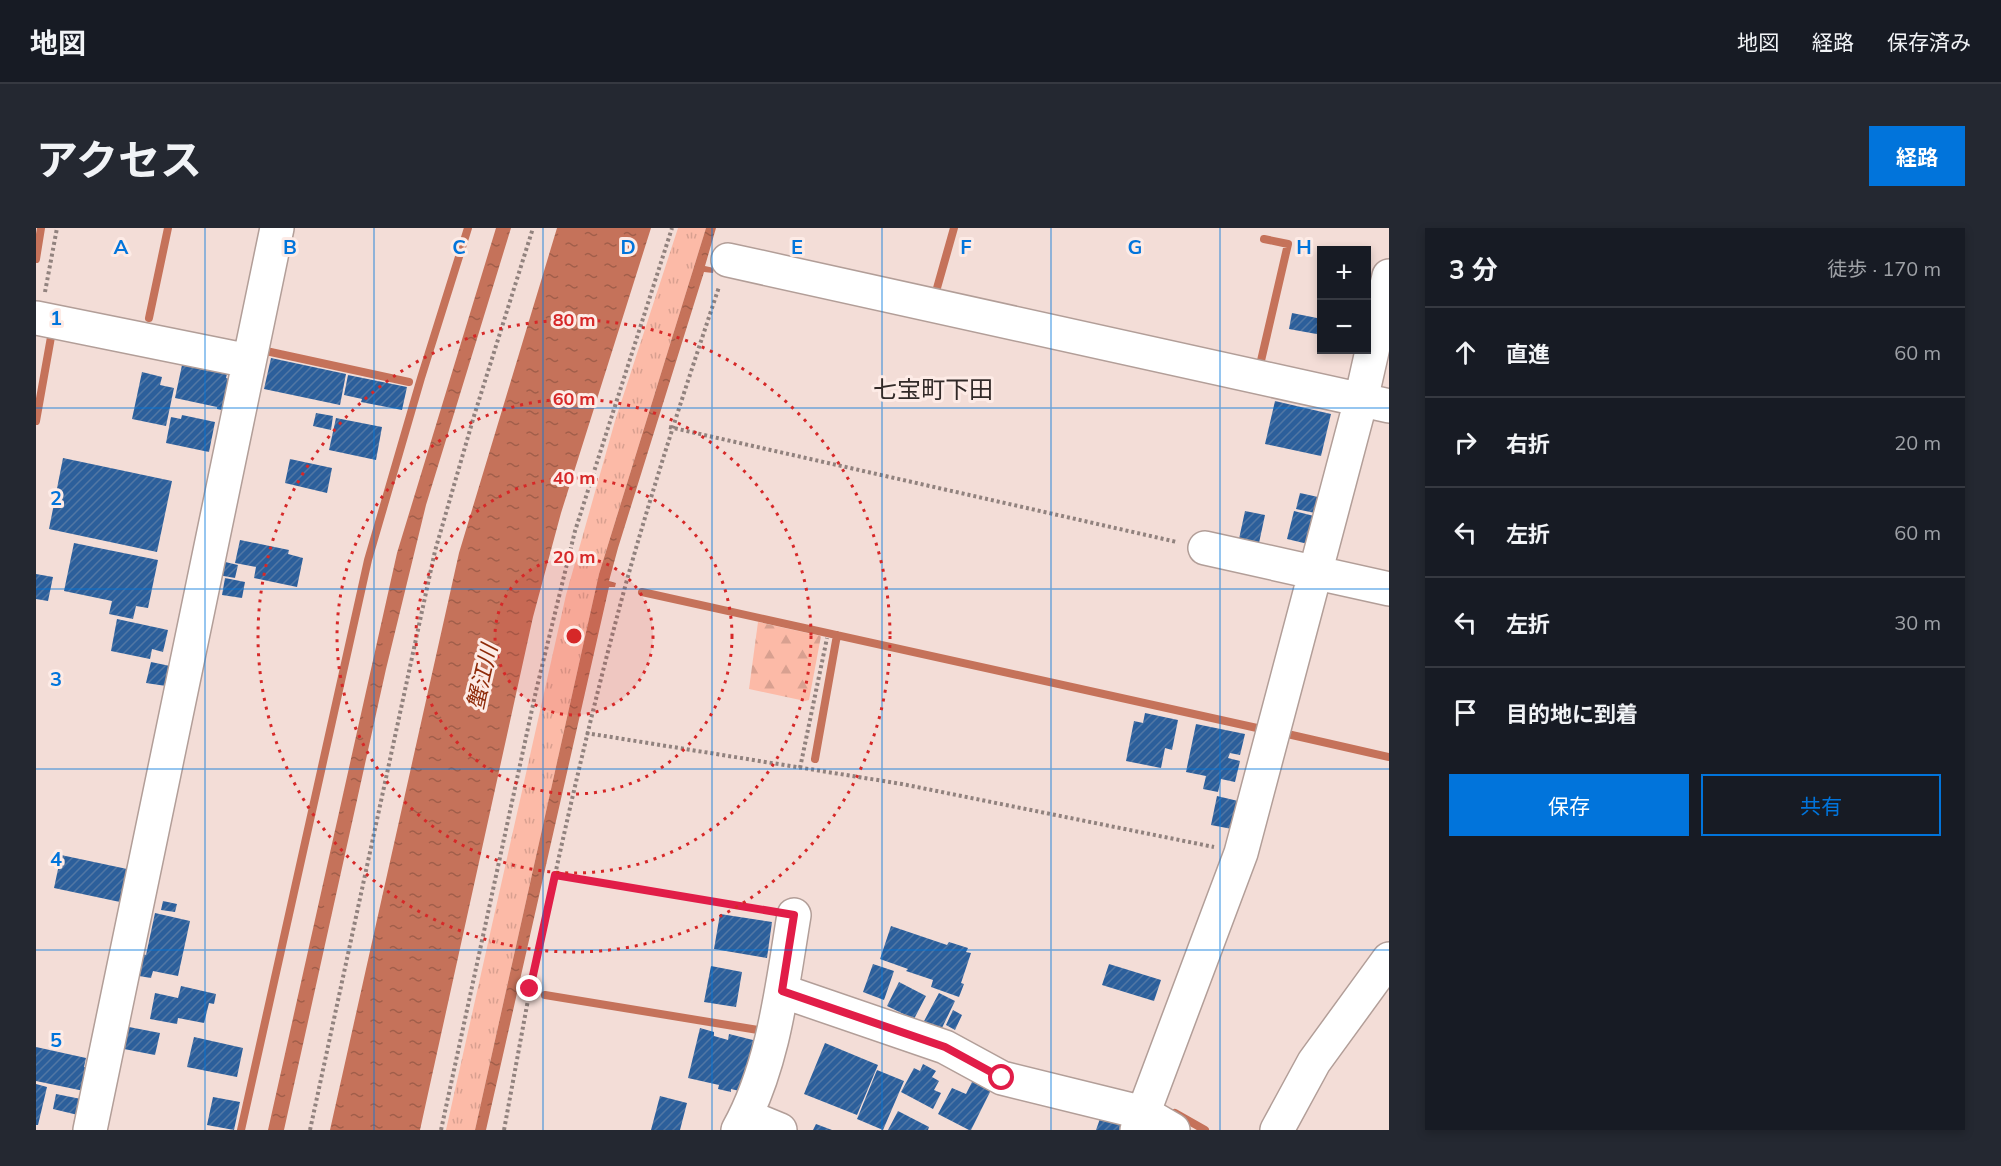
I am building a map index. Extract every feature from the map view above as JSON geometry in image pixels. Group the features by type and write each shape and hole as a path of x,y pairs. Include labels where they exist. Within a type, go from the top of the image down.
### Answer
{"street":[{"path":"90,1130 277,228"},
{"path":"728,260 1375,403"},
{"path":"1141,1121 1241,853 1314,573 1375,403 1389,276"},
{"path":"38,318 249,361"},
{"path":"1205,548 1389,589"},
{"path":"780,1130 742,1123 758,1089 782,991 794,915"},
{"path":"1277,1130 1314,1062 1389,959"},
{"path":"782,991 945,1047 1002,1078 1173,1130"}],"path":[{"path":"38,318 57,228"},
{"path":"310,1130 435,551 474,416 533,228"},
{"path":"441,1130 536,691 575,531 672,228"},
{"path":"504,1130 530,989 586,733 670,428 728,260"},
{"path":"670,428 1205,548"},
{"path":"800,768 827,638"},
{"path":"586,733 902,784 1241,853"},
{"path":"555,875 794,915"}],"green space":[{"path":"678,228 706,228 599,574 475,1130 446,1130 566,595 615,421"},
{"path":"758,622 821,636 809,700 749,689"}],"water":[{"path":"496,228 511,228 426,505 386,669 284,1130 268,1130 397,553"},
{"name":"蟹江川","path":"557,228 651,228 561,513 533,617 420,1130 330,1130 459,553"},
{"path":"706,228 716,228 705,266 714,268 713,273 704,272 618,548 609,581 616,583 615,587 609,587 486,1130 475,1130 599,574"}],"building":[{"path":"1292,313 1317,318 1317,334 1289,329"},
{"path":"271,358 346,374 340,405 264,389"},
{"path":"182,365 227,374 226,378 233,380 227,411 175,398"},
{"path":"142,372 162,377 160,385 174,388 166,426 132,419"},
{"path":"348,375 407,387 402,410 361,402 362,399 344,395"},
{"path":"1275,401 1331,414 1321,456 1265,444"},
{"path":"316,413 333,416 331,430 313,426"},
{"path":"182,415 215,422 209,452 166,443 171,417 181,419"},
{"path":"336,418 382,427 376,460 329,450"},
{"path":"63,458 172,481 157,552 49,529"},
{"path":"290,459 332,468 327,493 285,483"},
{"path":"1300,493 1318,497 1315,513 1296,509"},
{"path":"1245,511 1265,515 1259,543 1239,539"},
{"path":"1294,511 1314,516 1308,544 1287,539"},
{"path":"240,540 289,550 288,554 303,558 297,587 254,578 256,567 235,563"},
{"path":"74,543 158,560 148,608 136,606 133,619 109,614 112,601 64,591"},
{"path":"221,561 238,565 235,578 218,575"},
{"path":"36,574 53,577 48,601 36,599"},
{"path":"225,578 245,582 242,598 222,595"},
{"path":"117,619 168,630 163,652 152,649 150,659 111,651"},
{"path":"151,662 170,666 166,686 146,683"},
{"path":"1145,713 1178,720 1172,750 1165,748 1161,768 1126,761 1134,721 1143,723"},
{"path":"1196,724 1245,734 1240,755 1230,753 1228,758 1240,761 1235,782 1221,779 1218,792 1203,789 1206,776 1186,772"},
{"path":"1217,796 1238,801 1232,829 1211,825"},
{"path":"61,855 127,869 120,902 54,888"},
{"path":"163,901 177,904 175,912 161,910"},
{"path":"155,913 190,921 178,976 153,971 151,978 139,976"},
{"path":"720,914 772,922 767,958 714,949"},
{"path":"891,926 947,945 949,942 968,948 966,952 971,953 959,997 931,987 933,980 880,959"},
{"path":"873,964 894,971 884,1000 863,992"},
{"path":"1109,964 1161,980 1154,1001 1102,985"},
{"path":"711,966 742,972 736,1007 704,1002"},
{"path":"899,982 926,996 914,1019 887,1006"},
{"path":"181,986 216,994 214,1004 209,1003 204,1023 178,1018 177,1024 150,1019 155,993 178,998"},
{"path":"939,993 955,1001 940,1032 923,1023"},
{"path":"953,1010 962,1015 955,1030 946,1025"},
{"path":"129,1027 160,1033 155,1055 124,1049"},
{"path":"700,1028 714,1032 714,1036 728,1040 729,1034 757,1041 744,1092 718,1089 719,1085 688,1078"},
{"path":"194,1037 243,1048 237,1077 187,1067"},
{"path":"825,1043 878,1065 857,1115 804,1094"},
{"path":"36,1047 86,1058 84,1067 89,1068 84,1091 36,1081"},
{"path":"923,1064 936,1071 932,1077 939,1081 934,1090 941,1093 933,1109 901,1092 914,1068 920,1071"},
{"path":"877,1070 904,1081 883,1130 857,1119"},
{"path":"973,1080 991,1090 969,1130 938,1114 952,1088 966,1094"},
{"path":"36,1084 47,1087 38,1125 36,1125"},
{"path":"56,1094 81,1099 78,1115 53,1109"},
{"path":"660,1096 687,1103 680,1130 651,1130"},
{"path":"213,1097 240,1102 234,1130 207,1125"},
{"path":"898,1111 929,1127 928,1130 888,1130"},
{"path":"1101,1116 1124,1124 1122,1130 1096,1130"},
{"path":"816,1124 832,1130 813,1130"}],"waterway":[{"path":"36,259 41,228"},
{"path":"149,318 168,228"},
{"path":"241,1130 368,560 468,228"},
{"path":"937,288 954,228"},
{"path":"1260,365 1288,244 1264,239"},
{"path":"36,421 51,337"},
{"path":"266,351 409,382"},
{"path":"642,592 1257,728"},
{"path":"815,759 837,635"},
{"path":"1283,733 1389,757"},
{"path":"545,995 758,1030"},
{"path":"1175,1113 1205,1130"}],"district":[{"name":"七宝町下田","path":"933,390"}],"route":[{"path":"530,989 555,875 794,915 782,991 945,1047 1002,1078"}]}
